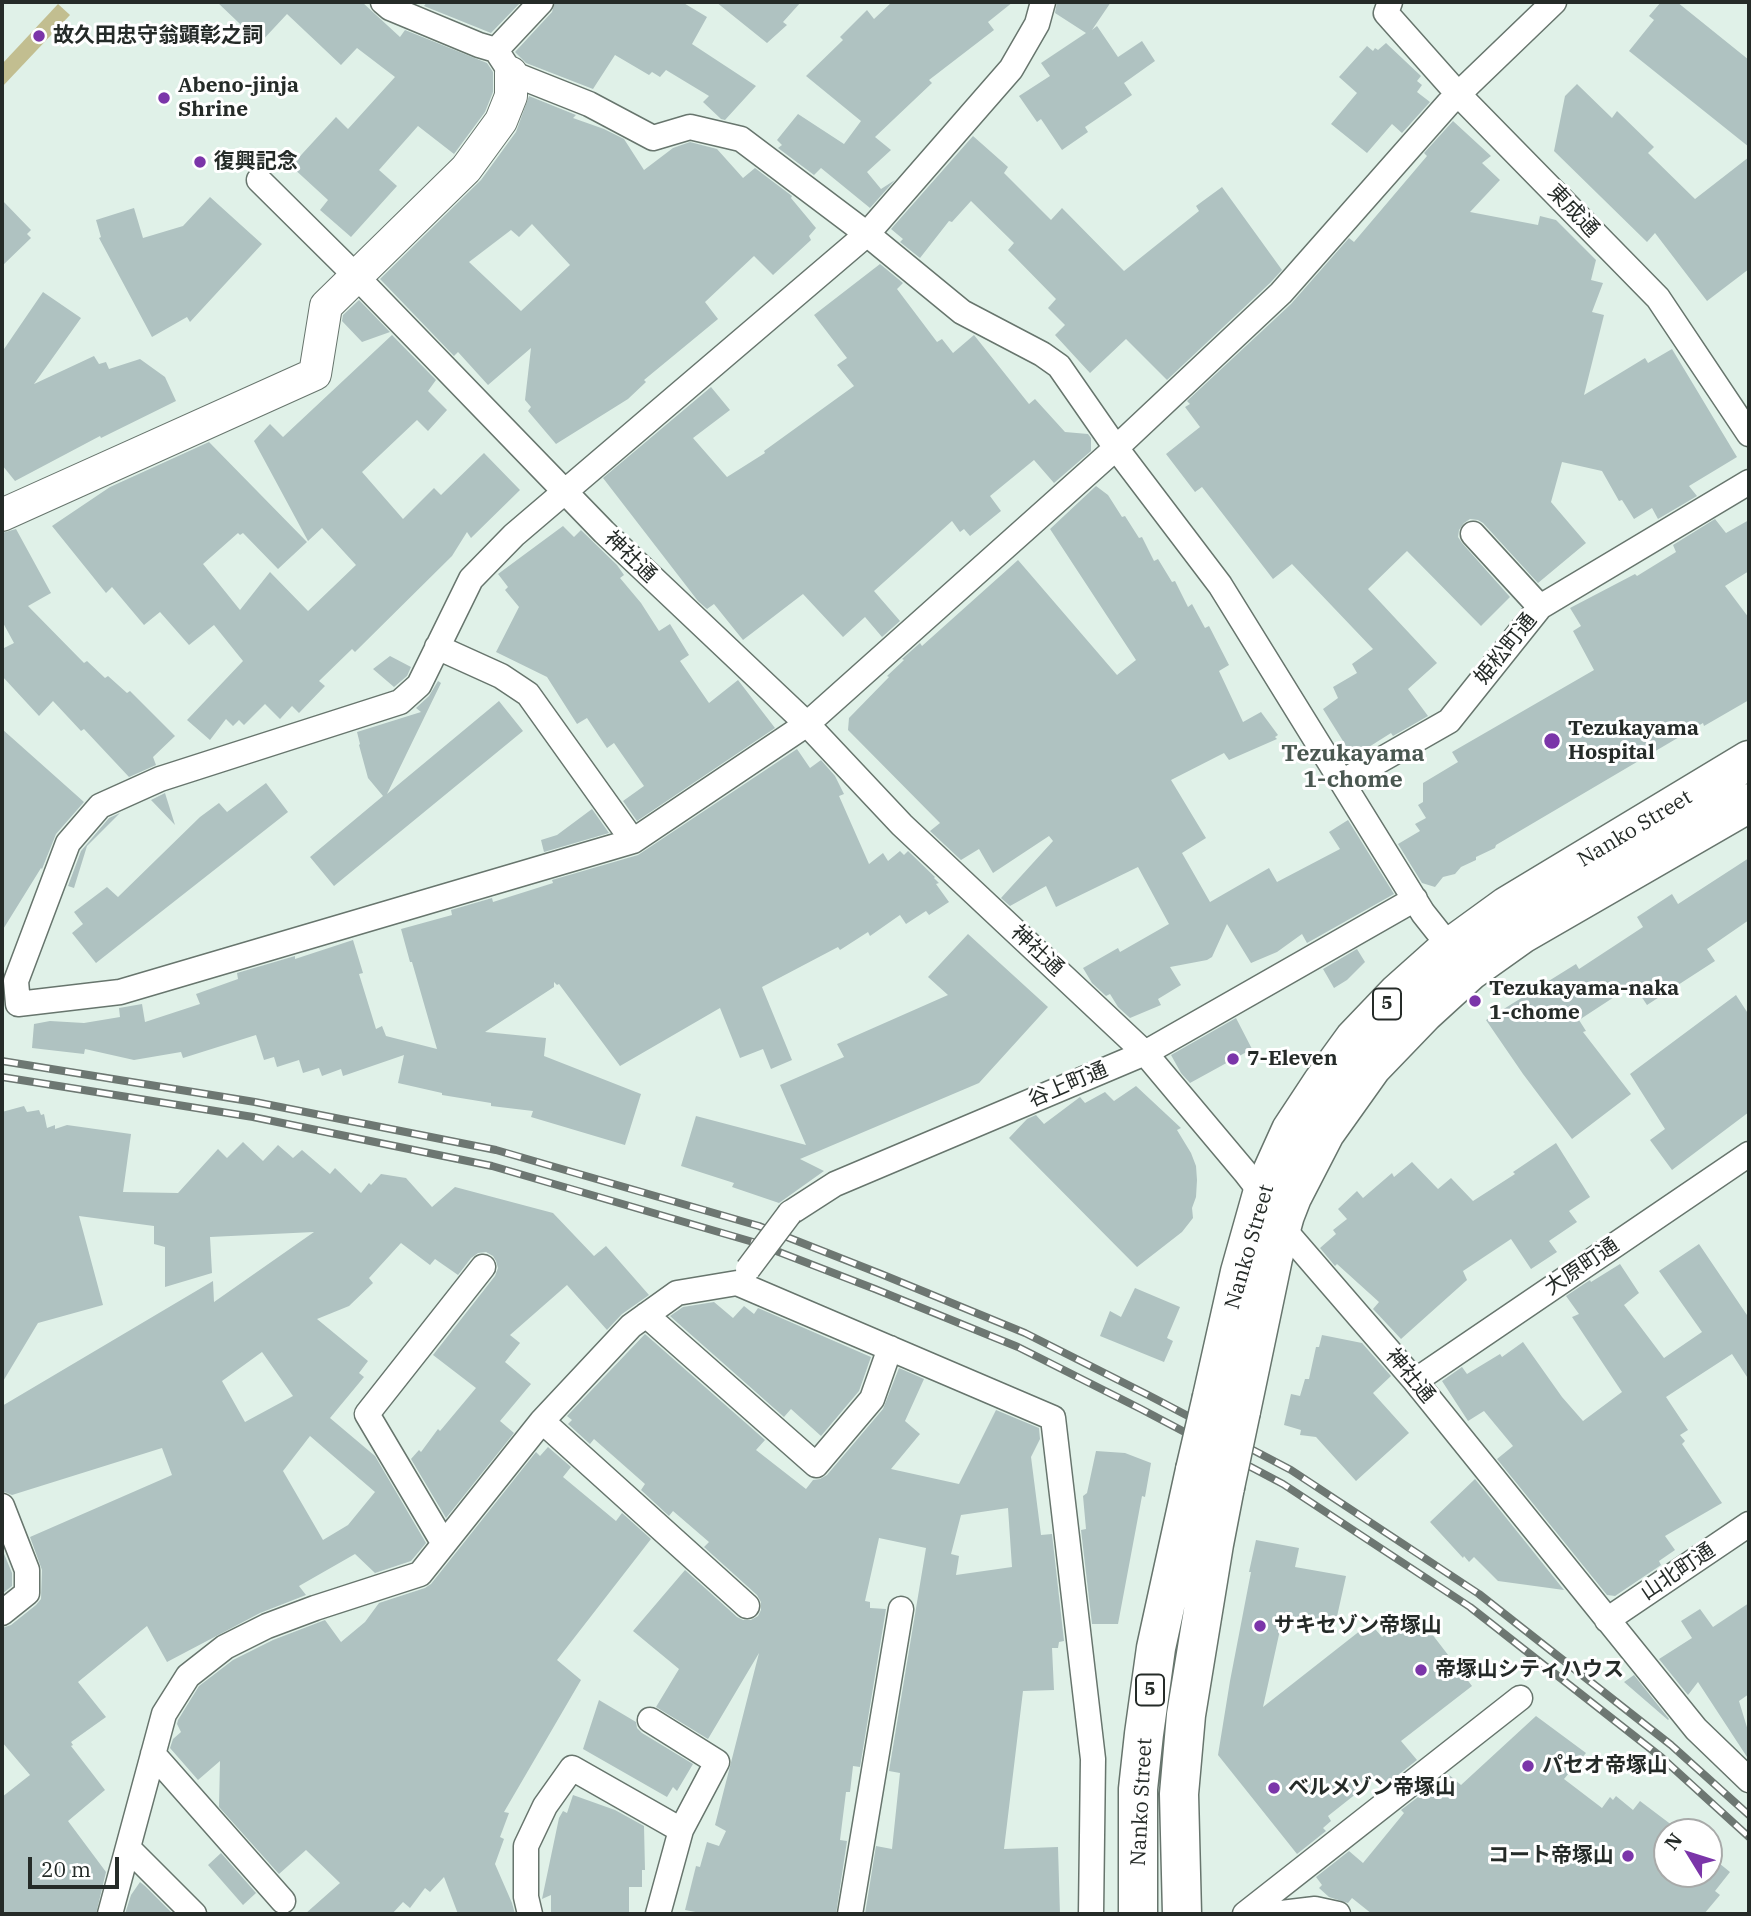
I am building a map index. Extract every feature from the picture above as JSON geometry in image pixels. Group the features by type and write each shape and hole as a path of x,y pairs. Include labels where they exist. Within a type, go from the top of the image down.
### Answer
{"main road":[{"name":"Nanko Street","path":"1226,1404 1240,1272 1262,1194 1291,1130 1354,1039 1398,993 1450,947 1507,906 1749,760"},
{"name":"Nanko Street","path":"1138,1914 1138,1789 1156,1648 1210,1478 1226,1404 1281,1226 1292,1197 1325,1133 1372,1067 1423,1013 1463,977 1522,934 1749,803"},
{"name":"Nanko Street","path":"1181,1914 1179,1794 1186,1715 1214,1544 1210,1478"}],"street":[{"path":"383,2 390,8 479,45 503,62 653,138 690,127 741,139 867,234 962,312 1042,354 1059,366 1116,448 1220,585 1415,899 1450,947"},
{"path":"2,515 315,374 326,306 466,169 501,121 511,96 503,62 541,2"},
{"path":"1043,2 1037,24 1011,69 867,234 514,535 471,579 419,685 400,702 160,779 100,806 68,843 16,981 18,1004 120,992 633,841 807,724 1116,448 1281,293 1458,94 1554,2"},
{"name":"東成通","path":"1382,5 1458,94 1658,298 1749,434"},
{"name":"神社通","path":"260,180 357,276 604,532 807,724 902,824 1145,1053 1262,1194 1281,1226 1415,1381 1696,1729 1749,1780"},
{"name":"姫松町通","path":"1342,782 1449,721 1540,607 1749,482"},
{"path":"1473,534 1540,607"},
{"path":"437,647 501,676 528,694 633,841"},
{"name":"谷上町通","path":"742,1276 790,1213 835,1184 1145,1053 1415,899"},
{"name":"大原町通","path":"1415,1381 1749,1154"},
{"path":"444,1544 367,1414 483,1267"},
{"path":"110,1914 164,1714 188,1675 225,1647 267,1626 419,1574 542,1421 631,1326 677,1293 742,1276 890,1348 1053,1418 1093,1759 1091,1914"},
{"path":"646,1315 816,1465 872,1399 890,1348"},
{"path":"542,1421 747,1606"},
{"path":"2,1506 27,1570 27,1593 2,1613"},
{"name":"山北町通","path":"1607,1620 1749,1524"},
{"path":"850,1914 901,1609"},
{"path":"1245,1914 1520,1698"},
{"path":"650,1720 717,1762 681,1830 658,1914"},
{"path":"153,1754 283,1901"},
{"path":"530,1914 526,1897 526,1846 545,1806 572,1768 681,1830"},
{"path":"128,1848 194,1914"},
{"path":"1273,1914 1315,1909 1338,1914"}],"shaded area":[{"path":"58,4 70,15 2,87 2,64"}],"building":[{"path":"217,2 362,2 400,37 405,30 487,63 493,72 493,92 485,112 454,154 418,126 379,170 397,186 351,237 320,210 328,200 291,166 336,117 348,129 395,77 357,48 341,65 287,14 260,43"},
{"path":"427,2 521,2 491,33 424,6"},
{"path":"555,2 682,2 707,17 692,44 756,86 725,120 703,102 709,96 666,70 660,77 652,72 649,75 615,55 593,89 526,63 515,52 552,12"},
{"path":"716,2 801,2 783,22 787,25 767,43"},
{"path":"892,2 1013,2 988,22 994,30 929,80 932,83 875,137 891,150 867,172 881,189 895,180 870,208 821,168 814,175 778,148 782,145 777,140 798,114 844,144 861,121 806,76 843,40 840,37 867,10 874,19"},
{"path":"1057,2 1111,2 1092,30 1097,26 1118,57 1142,41 1155,61 1124,83 1132,95 1085,127 1088,132 1062,150 1041,119 1037,122 1019,96 1050,76 1041,63 1086,33 1055,13"},
{"path":"1661,2 1677,2 1749,60 1749,147 1629,51 1654,20 1649,16"},
{"path":"1386,43 1421,76 1417,81 1422,85 1417,92 1430,102 1402,133 1392,124 1367,153 1331,124 1357,93 1339,77 1367,46 1373,51"},
{"path":"1577,84 1612,118 1617,111 1654,147 1648,153 1695,199 1749,157 1749,269 1707,301 1655,233 1647,242 1554,151 1565,96"},
{"path":"529,96 624,139 644,170 673,148 690,142 717,149 743,178 755,168 792,196 816,228 809,236 811,240 773,275 754,256 705,302 718,319 644,380 646,382 628,399 556,444 528,411 531,407 525,400 531,348 488,385 458,352 454,356 380,279 481,180 516,132","holes":["532,224 570,265 521,311 469,262 511,230 519,237"]},
{"path":"1453,121 1491,156 1482,163 1500,180 1470,212 1538,225 1540,216 1556,220 1596,260 1591,280 1603,283 1592,312 1604,315 1584,395 1645,358 1648,363 1672,349 1737,457 1689,486 1697,496 1658,519 1652,508 1634,519 1622,500 1619,501 1602,471 1562,462 1551,502 1586,543 1538,583 1483,523 1470,519 1459,530 1458,537 1510,597 1481,626 1407,551 1368,589 1437,663 1408,689 1428,716 1393,736 1391,733 1353,757 1323,709 1338,698 1333,687 1357,673 1352,664 1373,649 1292,564 1273,579 1202,487 1195,492 1166,454 1200,427 1185,407 1190,404 1187,401 1291,304 1349,238 1354,242 1427,156 1424,153"},
{"path":"973,136 1008,167 1004,173 1051,220 1062,208 1124,271 1199,211 1196,206 1222,187 1282,270 1167,380 1126,339 1090,373 1055,335 1065,325 1048,308 1056,299 1008,250 1014,243 971,201 952,222 949,221 920,258 900,242 903,239 891,229"},
{"path":"210,197 262,244 190,322 187,317 152,337 99,238 101,237 96,220 134,208 143,238 183,226"},
{"path":"2,200 31,230 27,234 31,238 2,266"},
{"path":"880,264 903,283 897,289 937,342 942,339 953,353 974,335 1029,404 1035,399 1065,432 1088,434 1091,438 1091,451 1054,483 1034,460 990,496 1001,511 970,536 964,529 960,532 952,521 874,591 900,621 882,637 865,617 843,637 803,594 743,640 714,604 707,609 698,601 603,478 711,387 730,410 693,438 727,477 765,453 764,451 854,386 837,365 847,358 814,315"},
{"path":"43,292 81,318 34,384 94,356 99,364 106,362 109,369 140,359 165,377 176,401 101,438 100,436 15,481 2,465 2,352"},
{"path":"359,300 390,332 362,342 342,321 343,315"},
{"path":"392,335 436,380 428,391 447,410 428,431 417,420 362,472 403,519 434,488 441,495 484,453 520,490 471,538 467,532 452,556 355,652 352,649 319,681 325,686 299,713 292,706 280,719 265,704 244,725 239,720 233,726 226,719 210,740 187,720 243,661 214,625 189,645 160,612 144,625 112,587 106,593 52,526 110,487 209,442 307,542 278,569 243,533 238,533 203,564 240,610 270,572 308,611 356,565 322,528 308,541 254,441 270,424 283,437"},
{"path":"1096,486 1108,495 1139,538 1142,537 1154,561 1158,559 1172,582 1175,581 1188,607 1192,604 1205,628 1209,626 1229,665 1219,671 1243,722 1261,712 1278,735 1275,737 1277,739 1229,760 1224,753 1171,780 1206,838 1182,853 1210,902 1269,868 1277,882 1340,849 1329,832 1348,820 1394,894 1307,943 1302,934 1277,952 1251,963 1227,924 1212,957 1170,967 1181,985 1158,999 1161,1005 1130,1018 1118,1007 1110,994 1106,996 1092,983 1083,968 1118,948 1120,952 1169,924 1138,867 1056,907 1046,886 1010,906 1001,898 1053,841 1049,836 993,873 979,849 961,860 930,831 940,823 848,730 849,718 889,677 887,676 904,660 902,659 920,643 922,646 1018,560 1117,675 1136,660 1050,529"},
{"path":"1715,519 1726,533 1749,520 1749,571 1725,586 1749,618 1749,700 1704,726 1703,723 1496,845 1461,867 1455,874 1443,877 1435,887 1422,883 1398,844 1420,831 1415,824 1426,818 1418,805 1423,802 1423,783 1458,762 1452,752 1594,670 1573,631 1581,626 1570,608 1635,574 1637,576 1676,552 1673,545"},
{"path":"563,526 574,537 581,530 617,565 624,575 620,578 659,631 670,624 689,655 680,661 709,703 738,680 775,728 637,821 623,801 644,786 614,743 607,748 587,718 577,724 547,677 496,652 519,607 505,590 508,587 498,574"},
{"path":"16,529 51,593 28,606 84,663 87,661 127,693 130,691 175,736 153,757 156,765 129,777 84,729 81,731 53,701 39,716 2,676 2,649 14,643 2,621 2,533"},
{"path":"390,656 411,667 407,676 394,687 373,669"},
{"path":"438,681 441,683 387,794 499,701 523,731 334,886 310,857 383,796 368,778 357,732 421,712 416,708 429,696"},
{"path":"2,729 84,802 56,834 42,869 2,931"},
{"path":"797,749 810,768 821,760 835,776 844,794 839,796 869,864 883,853 888,861 900,851 904,855 908,851 935,877 939,883 936,884 949,902 929,915 926,911 906,924 900,915 870,936 868,932 840,950 838,947 762,987 792,1060 771,1069 763,1049 740,1058 720,1008 620,1066 559,984 554,982 554,987 485,1032 546,1038 544,1056 641,1094 625,1145 531,1117 533,1111 491,1106 491,1103 442,1095 398,1083 404,1055 343,1076 341,1069 322,1076 319,1068 303,1073 299,1060 277,1067 274,1057 264,1060 256,1035 183,1058 181,1052 134,1060 85,1049 84,1054 32,1048 34,1024 50,1021 84,1023 120,1017 119,1008 142,1004 145,1022 200,1004 196,994 238,979 237,973 295,956 295,959 353,940 363,973 359,974 376,1029 382,1026 386,1036 437,1049 401,929 452,915 451,910 492,898 493,902 553,883 552,880 638,855"},
{"path":"266,783 288,812 96,963 72,933 83,924 74,912 107,887 118,897 200,817 219,803 227,812"},
{"path":"165,793 175,825 151,800"},
{"path":"592,809 609,833 544,852 541,840 557,835"},
{"path":"120,813 87,846 74,888 68,886 81,851 109,818"},
{"path":"1749,858 1749,920 1707,949 1715,961 1647,1005 1631,986 1579,1020 1586,1031 1583,1032 1631,1094 1572,1139 1486,1020 1576,964 1579,969 1643,927 1637,917 1672,894 1678,904"},
{"path":"968,934 1048,1007 979,1083 800,1159 824,1171 779,1203 732,1187 734,1183 681,1166 696,1116 806,1145 780,1085 844,1057 837,1044 948,995 928,977"},
{"path":"1357,949 1365,962 1347,980 1334,988 1323,969"},
{"path":"1736,995 1749,1015 1749,1112 1672,1170 1650,1140 1665,1129 1630,1074"},
{"path":"1236,1018 1252,1049 1190,1083 1171,1055"},
{"path":"1136,1086 1181,1128 1177,1130 1191,1153 1197,1180 1193,1218 1182,1232 1137,1267 1009,1138 1027,1119 1036,1115 1044,1124 1080,1097 1085,1103 1105,1092 1114,1101"},
{"path":"24,1106 27,1112 39,1110 41,1115 44,1114 47,1128 55,1125 55,1129 67,1125 131,1134 123,1192 178,1193 218,1149 227,1158 243,1142 263,1161 278,1145 293,1158 302,1150 330,1174 335,1168 361,1193 381,1174 406,1178 432,1207 455,1187 553,1213 594,1256 606,1246 649,1295 622,1314 607,1330 567,1285 510,1335 520,1343 505,1362 531,1384 500,1421 514,1433 446,1518 411,1459 419,1450 421,1452 476,1388 433,1355 495,1276 498,1268 493,1256 486,1252 478,1253 458,1275 435,1259 430,1265 401,1243 369,1278 373,1283 349,1306 317,1319 368,1361 359,1373 364,1377 330,1418 375,1456 426,1543 411,1561 375,1573 355,1554 299,1586 306,1595 260,1613 167,1662 147,1626 78,1682 106,1717 71,1742 71,1746 105,1790 68,1821 106,1872 96,1914 2,1914 2,1797 30,1775 2,1742 2,1628 11,1625 41,1599 42,1570 30,1537 172,1475 162,1448 12,1495 2,1491 2,1406 213,1281 214,1302 314,1232 210,1237 212,1273 165,1287 165,1247 154,1244 154,1226 79,1216 103,1305 38,1323 2,1383 2,1112","holes":["262,1352 293,1396 245,1422 222,1381","310,1436 375,1492 348,1525 323,1540 283,1471"]},
{"path":"1556,1143 1590,1197 1569,1211 1577,1222 1549,1241 1557,1252 1531,1269 1511,1239 1463,1271 1467,1280 1401,1339 1373,1309 1379,1302 1337,1264 1335,1266 1320,1248 1336,1234 1333,1230 1347,1219 1338,1209 1357,1191 1363,1198 1392,1173 1394,1177 1412,1162 1438,1189 1451,1178 1473,1201"},
{"path":"1699,1244 1749,1318 1749,1380 1732,1354 1666,1397 1688,1430 1680,1435 1685,1441 1682,1444 1722,1503 1665,1536 1675,1550 1659,1561 1661,1565 1615,1596 1607,1595 1497,1459 1513,1446 1484,1411 1468,1421 1442,1381 1462,1367 1467,1374 1500,1354 1502,1357 1523,1342 1562,1397 1583,1421 1622,1392 1572,1317 1579,1314 1566,1296 1620,1264 1639,1293 1624,1305 1664,1358 1702,1332 1659,1271"},
{"path":"1135,1288 1180,1307 1167,1338 1173,1341 1164,1362 1100,1336 1110,1311 1121,1317"},
{"path":"714,1302 733,1318 744,1306 754,1314 758,1308 871,1357 859,1391 821,1436 791,1409 784,1417 670,1316 683,1307"},
{"path":"645,1334 765,1440 756,1450 806,1489 813,1480 827,1475 883,1409 899,1368 924,1379 905,1421 920,1434 891,1469 959,1484 996,1410 1039,1428 1040,1439 1031,1457 1041,1535 1052,1534 1064,1641 1059,1642 1058,1648 1052,1648 1054,1690 1023,1691 1004,1849 1058,1847 1060,1914 865,1914 876,1846 892,1849 900,1773 889,1771 926,1548 879,1538 865,1601 870,1602 870,1608 886,1609 860,1767 853,1766 850,1792 846,1792 840,1840 847,1841 836,1914 706,1914 685,1910 696,1866 700,1867 707,1842 719,1846 726,1831 715,1825 759,1653 708,1739 656,1707 679,1669 633,1631 685,1570 743,1620 758,1616 761,1602 757,1595 704,1547 709,1542 673,1511 669,1516 641,1490 645,1484 594,1439 590,1444 568,1424 572,1420 567,1416","holes":["1008,1508 1012,1567 956,1575 959,1556 951,1554 961,1515"]},
{"path":"1322,1335 1362,1343 1391,1376 1373,1393 1409,1433 1356,1481 1316,1437 1300,1435 1301,1430 1284,1425 1291,1394 1300,1396 1305,1379 1309,1379 1316,1347 1319,1347"},
{"path":"548,1447 571,1467 563,1477 616,1521 622,1513 651,1539 557,1660 581,1680 504,1812 509,1813 500,1837 504,1839 495,1864 515,1914 458,1914 444,1877 430,1892 425,1888 410,1908 403,1902 392,1914 305,1914 340,1883 306,1850 279,1874 219,1807 220,1761 198,1780 170,1748 173,1739 181,1732 178,1720 199,1686 233,1660 273,1640 325,1620 341,1642 365,1622 379,1603 431,1584 536,1452 540,1456"},
{"path":"1096,1451 1125,1453 1151,1463 1145,1497 1142,1496 1118,1624 1092,1624 1081,1530 1086,1529 1083,1496 1087,1493"},
{"path":"1475,1479 1564,1590 1498,1581 1474,1557 1469,1562 1464,1556 1463,1558 1430,1522"},
{"path":"1256,1540 1299,1548 1295,1567 1346,1576 1334,1630 1282,1621 1263,1707 1370,1623 1382,1637 1415,1612 1472,1686 1401,1741 1417,1760 1383,1787 1376,1778 1328,1816 1331,1821 1323,1828 1326,1831 1297,1854 1218,1755"},
{"path":"2,1549 12,1573 12,1586 2,1594"},
{"path":"1749,1603 1749,1694 1739,1701 1749,1734 1749,1760 1698,1682 1688,1695 1659,1659 1692,1638 1681,1621 1700,1609 1713,1627"},
{"path":"1634,1675 1669,1719 1668,1720 1624,1682"},
{"path":"599,1700 636,1722 642,1733 693,1764 677,1791 673,1787 667,1797 583,1749"},
{"path":"1536,1716 1586,1753 1564,1779 1602,1808 1610,1797 1613,1800 1616,1796 1633,1810 1640,1801 1662,1818 1653,1818 1653,1888 1717,1888 1715,1891 1720,1895 1704,1914 1372,1914 1352,1898 1348,1903 1329,1897 1319,1888 1322,1885 1316,1877 1349,1851 1363,1863 1404,1813 1401,1810 1435,1784 1437,1786 1448,1774 1461,1785"},
{"path":"573,1795 615,1810 644,1826 645,1870 642,1870 642,1887 629,1887 629,1914 551,1914 551,1895 542,1899 559,1818 563,1811 567,1813"},
{"path":"221,1853 256,1893 243,1905 208,1865"},
{"path":"1723,1866 1730,1872 1723,1881"},
{"path":"140,1882 173,1914 125,1914 131,1895"}],"railway":[{"path":"2,1061 255,1102 496,1150 759,1226 1025,1333 1291,1470 1479,1594 1671,1745 1749,1815"},
{"path":"2,1077 253,1117 492,1166 753,1242 1018,1347 1283,1484 1470,1607 1661,1757 1749,1837"}],"place":[{"name":"故久田忠守翁顕彰之詞","path":"39,36"},
{"name":"Abeno-jinja Shrine","path":"164,98"},
{"name":"復興記念","path":"200,162"},
{"name":"Tezukayama Hospital","path":"1552,741"},
{"name":"Tezukayama-naka 1-chome","path":"1475,1001"},
{"name":"7-Eleven","path":"1233,1059"},
{"name":"サキセゾン帝塚山","path":"1260,1626"},
{"name":"帝塚山シティハウス","path":"1421,1670"},
{"name":"パセオ帝塚山","path":"1528,1766"},
{"name":"ベルメゾン帝塚山","path":"1274,1788"},
{"name":"コート帝塚山","path":"1628,1856"}],"district":[{"name":"Tezukayama 1-chome","path":"1353,767"}]}
